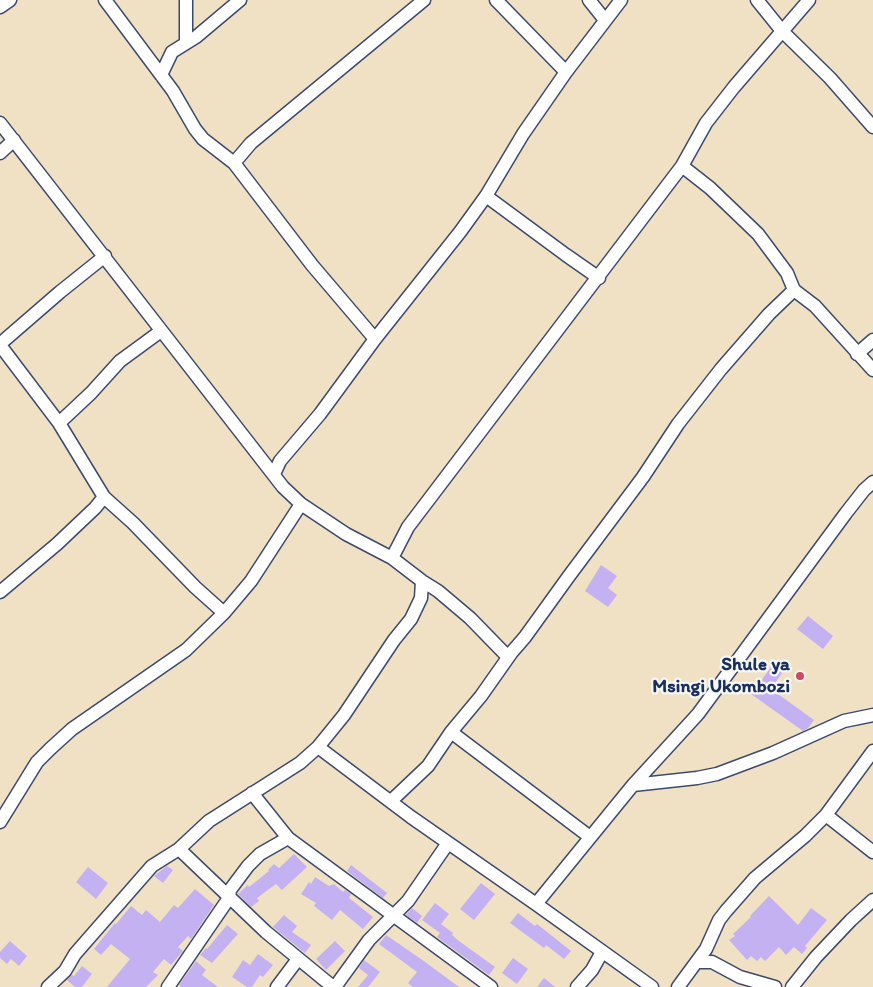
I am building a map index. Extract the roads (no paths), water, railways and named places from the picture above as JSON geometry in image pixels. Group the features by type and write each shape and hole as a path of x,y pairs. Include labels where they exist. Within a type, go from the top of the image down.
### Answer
{"street":[{"path":"0,7 10,0"},
{"path":"105,0 183,106 194,129 203,139 234,163 312,265 375,339"},
{"path":"186,0 186,43"},
{"path":"161,75 172,52 196,37 240,0"},
{"path":"234,163 251,144 424,0"},
{"path":"496,0 566,72"},
{"path":"589,0 605,20"},
{"path":"274,474 280,462 320,414 375,339 486,196 523,134 566,72 621,0"},
{"path":"757,0 782,31 830,78 873,127"},
{"path":"392,558 408,527 599,278 682,166 706,123 734,86 809,0"},
{"path":"0,123 274,474 301,504 346,534 392,558 438,591 470,618 508,657"},
{"path":"0,153 14,140"},
{"path":"682,166 710,188 758,234 787,273 794,290 815,306 873,370"},
{"path":"486,196 599,278"},
{"path":"105,256 60,292 0,345 60,423 104,497 224,613"},
{"path":"391,801 428,766 451,732 481,696 643,477 678,424 721,369 769,314 794,290"},
{"path":"60,423 120,361 161,330"},
{"path":"857,354 873,340"},
{"path":"536,904 633,785 698,714 846,513 873,482"},
{"path":"0,592 57,544 104,497"},
{"path":"0,822 37,762 50,749 72,729 186,650 224,613 252,581 301,504"},
{"path":"48,987 64,971 75,954 152,866 179,849 209,821 300,763 318,747 344,715 394,640 411,619 421,598 422,581"},
{"path":"633,785 717,774 773,753 844,721 873,715"},
{"path":"451,732 590,837"},
{"path":"318,747 448,844 652,987"},
{"path":"678,987 706,949 719,920 742,891 826,815 873,751"},
{"path":"252,793 288,838 491,987"},
{"path":"826,815 870,845"},
{"path":"168,987 229,898 230,890 248,866 260,854 288,838"},
{"path":"179,849 229,898 334,987 369,940 408,901 448,844"},
{"path":"792,987 816,957 873,900"},
{"path":"577,987 592,970 602,952"},
{"path":"277,987 298,958"},
{"path":"697,962 712,962 740,977 775,987"}],"place":[{"name":"Shule ya Msingi Ukombozi","path":"800,676"}]}
